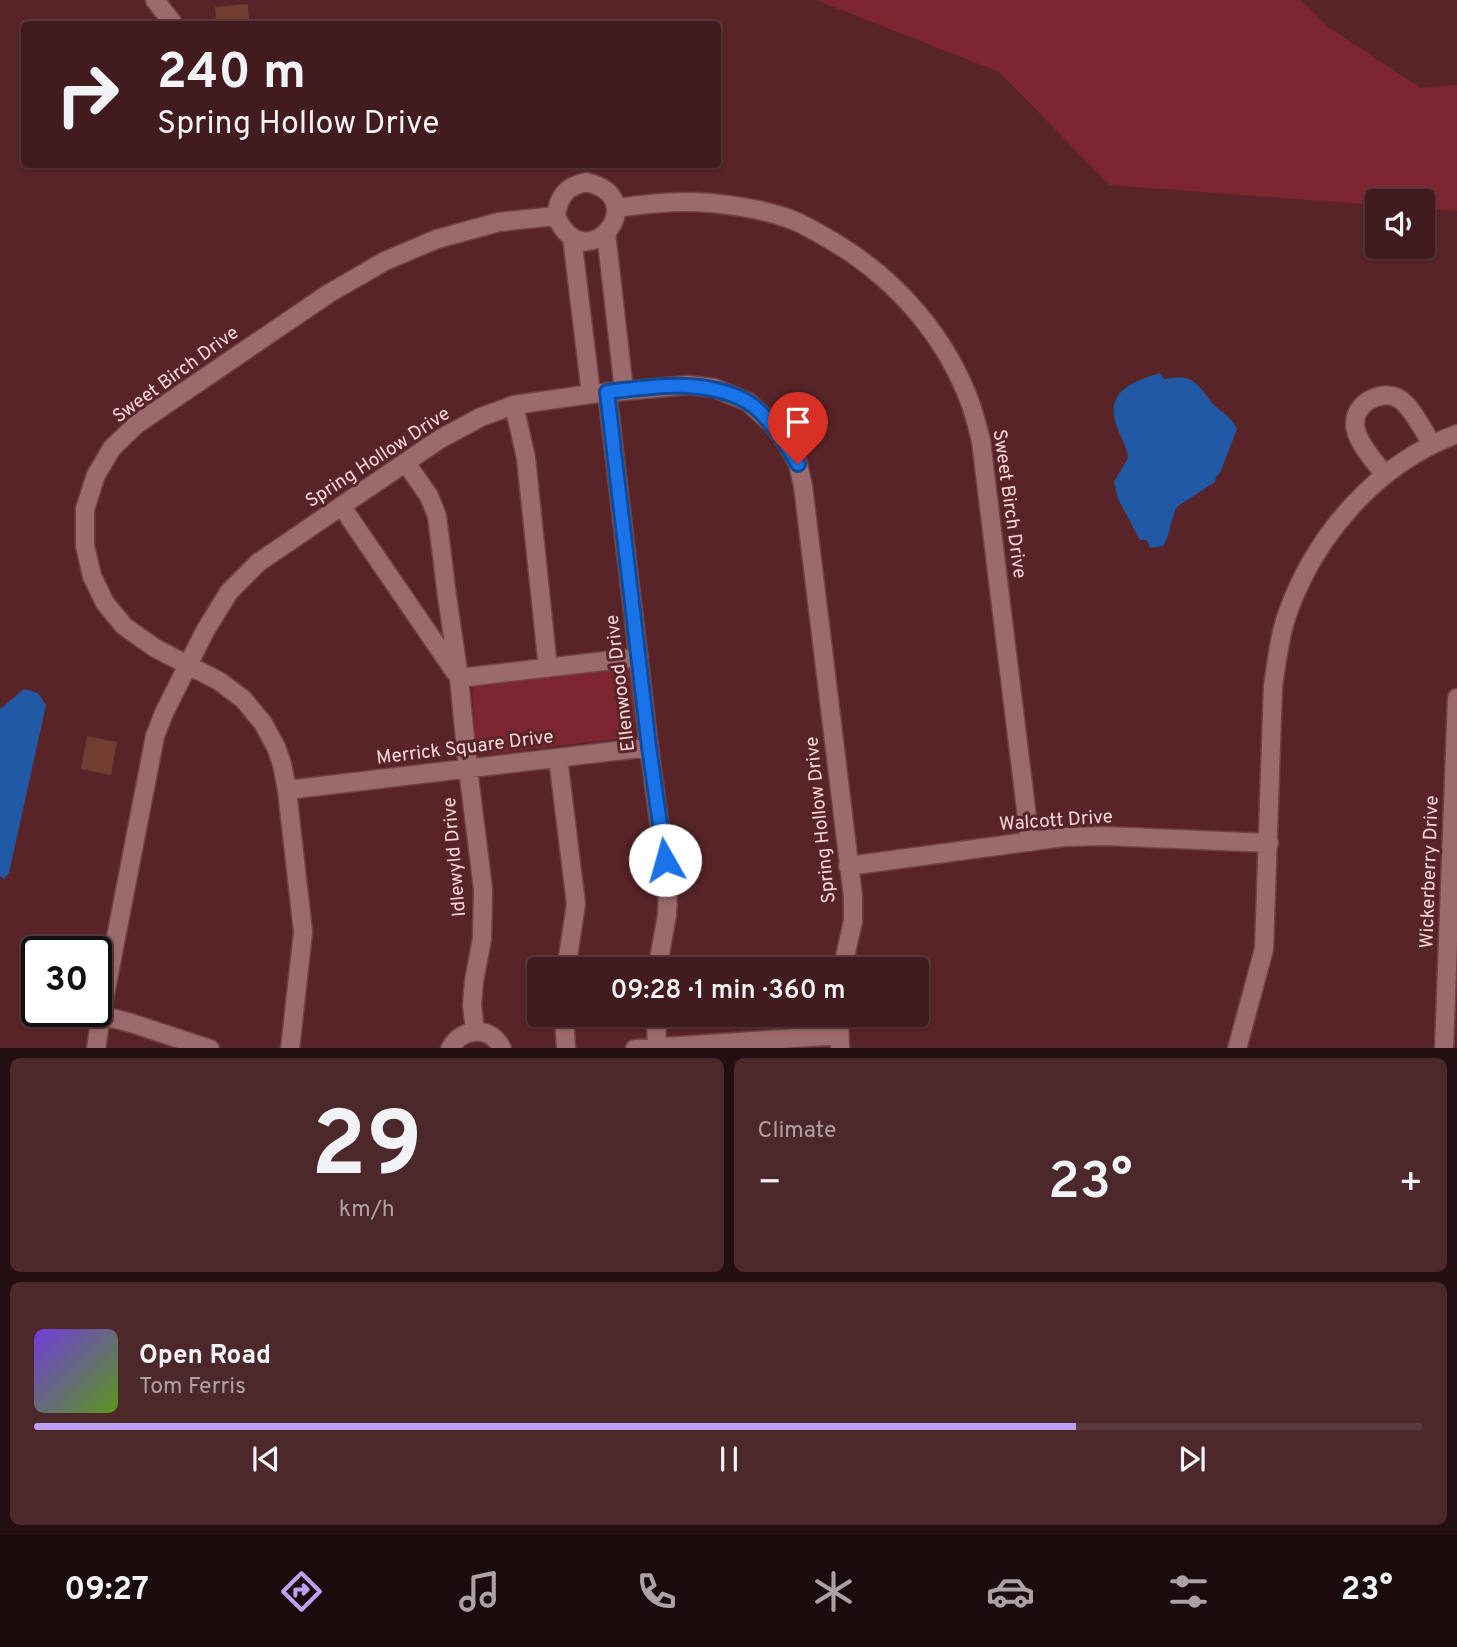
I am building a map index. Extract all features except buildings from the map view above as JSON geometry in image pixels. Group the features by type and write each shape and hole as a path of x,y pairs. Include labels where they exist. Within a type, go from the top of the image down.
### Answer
{"street":[{"path":"155,0 171,21"},
{"path":"586,182 600,185 610,194 616,208 614,222 606,233 594,240 580,241 567,234 556,216 562,195 572,186 586,182"},
{"name":"Sweet Birch Drive","path":"616,208 685,202 756,210 791,219 860,258 905,298 946,352 972,407 981,441 1030,842"},
{"name":"Sweet Birch Drive","path":"290,1048 303,932 287,790 276,747 263,723 243,699 219,681 155,648 124,626 105,603 92,576 85,546 85,509 96,475 112,448 137,424 328,294 386,261 436,239 499,222 556,216"},
{"name":"Ellenwood Drive","path":"606,233 607,392"},
{"name":"Ellenwood Drive","path":"572,237 607,392 668,888 667,915 659,957"},
{"name":"Spring Hollow Drive","path":"112,954 155,736 205,631 229,592 259,562 440,439 481,416 514,405 607,392 688,385 715,388 748,402 772,425 798,464 803,486 853,897 853,921 845,957"},
{"path":"1385,475 1354,427 1358,410 1368,401 1388,395 1398,398 1406,405 1432,444"},
{"path":"514,405 526,458 548,668"},
{"path":"1237,1048 1264,949 1273,686 1286,615 1298,585 1333,529 1352,506 1395,467 1432,444 1457,434"},
{"name":"Idlewyld Drive","path":"406,463 429,496 437,516 460,678 483,889 482,939 472,1005 475,1031"},
{"name":"Idlewyld Drive","path":"342,507 460,678"},
{"path":"460,678 639,657"},
{"name":"Wickerberry Drive","path":"1444,1048 1453,927 1457,698"},
{"name":"Merrick Square Drive","path":"287,790 649,747"},
{"path":"558,758 576,904 568,957"},
{"name":"Walcott Drive","path":"848,866 1064,838 1105,836 1269,843"},
{"path":"112,1018 210,1048"},
{"name":"Spring Hollow Drive","path":"96,1048 99,1027"},
{"path":"565,1027 566,1048"},
{"path":"656,1027 657,1048"},
{"path":"450,1048 462,1035 475,1031 489,1034 502,1048"},
{"path":"635,1048 840,1042"}],"shaded area":[{"path":"816,0 1301,0 1328,27 1421,88 1457,85 1457,211 1435,209 1435,189 1365,189 1365,204 1110,185 999,72"},
{"path":"618,662 631,669 635,727 624,738 488,754 476,745 472,690 481,681"}],"water":[{"path":"1160,373 1164,379 1183,377 1191,380 1230,418 1237,429 1215,482 1177,507 1163,546 1150,548 1147,540 1140,540 1118,499 1114,482 1128,458 1117,427 1114,405 1117,397 1130,385"},
{"path":"24,689 38,693 46,705 9,873 4,879 0,876 0,709"}],"route":[{"path":"665,860 607,392 688,385 715,388 748,402 772,425 798,464"}]}
